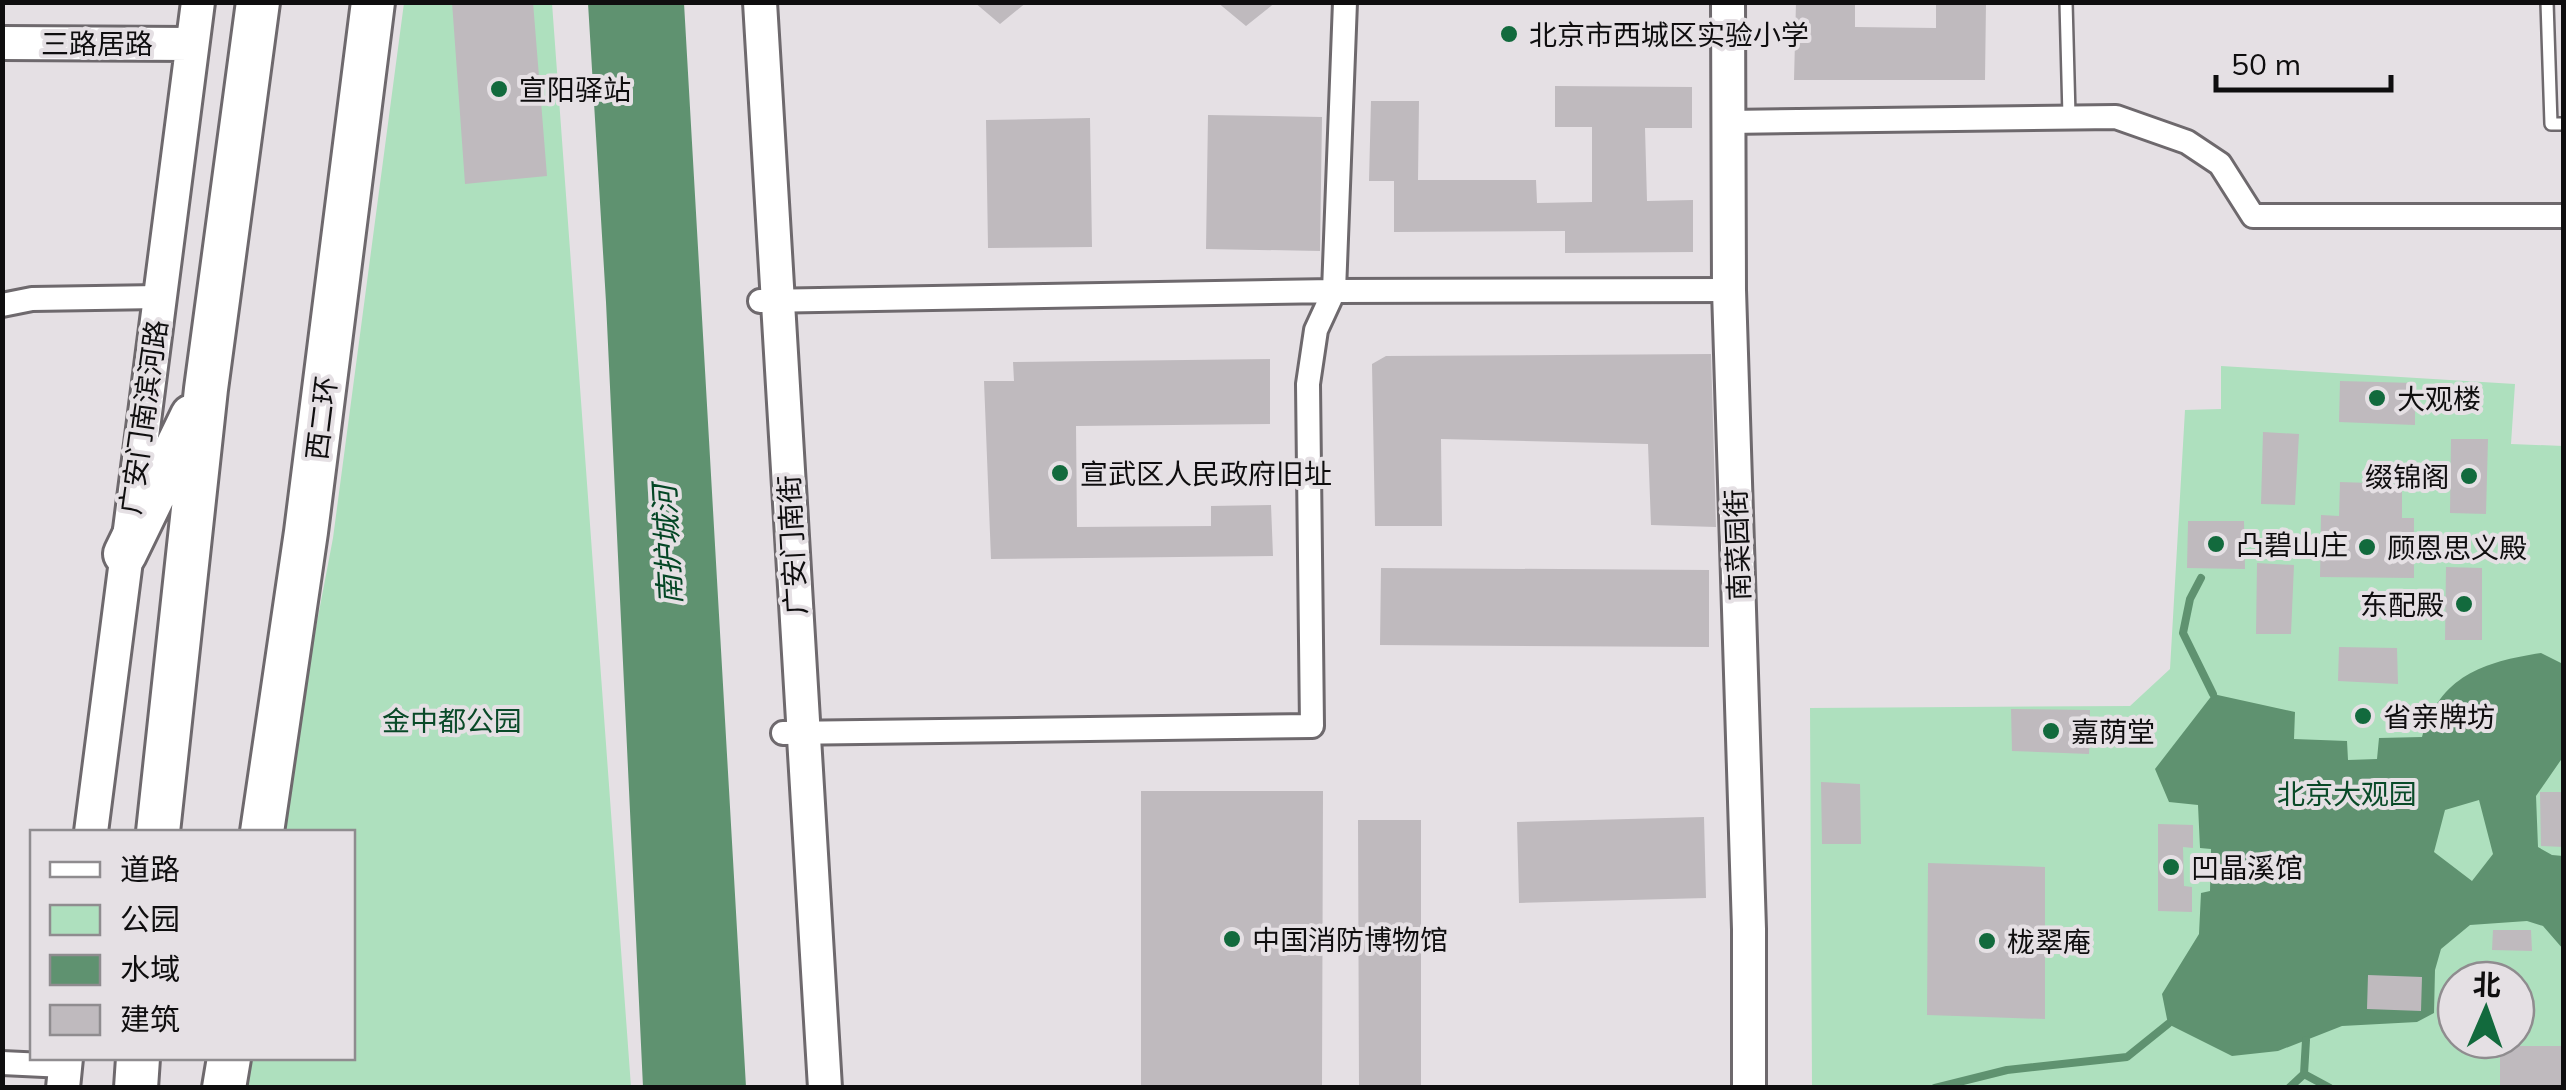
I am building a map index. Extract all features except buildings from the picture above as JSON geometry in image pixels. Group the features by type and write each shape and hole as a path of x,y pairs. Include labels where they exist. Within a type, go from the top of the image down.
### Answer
{"highway":[{"path":"159,822 206,388 258,2"},
{"name":"西二环","path":"262,830 306,532 373,2"},
{"path":"125,554 206,388"},
{"path":"136,1088 138,1060"},
{"path":"224,1088 228,1060"}],"street":[{"name":"广安门南滨河路","path":"90,830 198,2"},
{"name":"广安门南街","path":"743,2 769,301"},
{"name":"广安门南街","path":"760,2 769,301 793,733 805,1088"},
{"path":"793,733 1312,726 1308,384 1316,330 1334,292 1345,2"},
{"name":"南菜园街","path":"1728,2 1728,290 1749,929 1749,1088"},
{"name":"三路居路","path":"2,43 191,44"},
{"path":"1728,122 2116,117 2187,142 2220,164 2253,216 2564,216"},
{"path":"769,301 1728,290"},
{"path":"2,305 32,299 160,297"},
{"name":"广安门南街","path":"793,733 825,1088"},
{"path":"2,1064 65,1070"}],"lane":[{"path":"2066,2 2069,116"},
{"path":"2547,2 2550,124 2564,124"}],"green space":[{"name":"金中都公园","path":"404,3 552,3 631,1087 229,1088 235,1060 355,1060 355,830 277,830 333,538"},
{"name":"北京大观园","path":"2221,366 2515,384 2511,444 2563,446 2563,1087 1812,1087 1810,708 2130,706 2170,669 2185,410 2221,409"}],"water":[{"name":"南护城河","path":"588,3 684,3 746,1087 643,1087"},
{"path":"2541,653 2563,664 2563,757 2536,796 2538,847 2563,856 2563,949 2543,926 2527,921 2470,925 2441,949 2436,960 2434,1013 2417,1022 2342,1026 2278,1051 2232,1056 2168,1024 2162,994 2199,934 2201,893 2210,891 2211,849 2200,848 2198,805 2169,802 2155,769 2213,694 2295,712 2294,739 2347,741 2348,760 2377,759 2379,738 2422,737 2440,699 2452,686 2500,661","holes":["2479,800 2493,854 2472,881 2434,852 2445,810"]}],"waterway":[{"path":"2201,578 2190,599 2183,633 2213,694"},
{"path":"1935,1088 2007,1070 2127,1057 2168,1024"},
{"path":"2289,1088 2304,1074 2306,1040"},
{"path":"2304,1074 2330,1088"}],"place":[{"name":"北京市西城区实验小学","path":"1509,34"},
{"name":"宣阳驿站","path":"499,89"},
{"name":"大观楼","path":"2377,398"},
{"name":"宣武区人民政府旧址","path":"1060,473"},
{"name":"缀锦阁","path":"2469,476"},
{"name":"凸碧山庄","path":"2216,544"},
{"name":"顾恩思义殿","path":"2367,547"},
{"name":"东配殿","path":"2464,604"},
{"name":"省亲牌坊","path":"2363,716"},
{"name":"嘉荫堂","path":"2051,731"},
{"name":"凹晶溪馆","path":"2171,867"},
{"name":"中国消防博物馆","path":"1232,939"},
{"name":"栊翠庵","path":"1987,941"}]}
